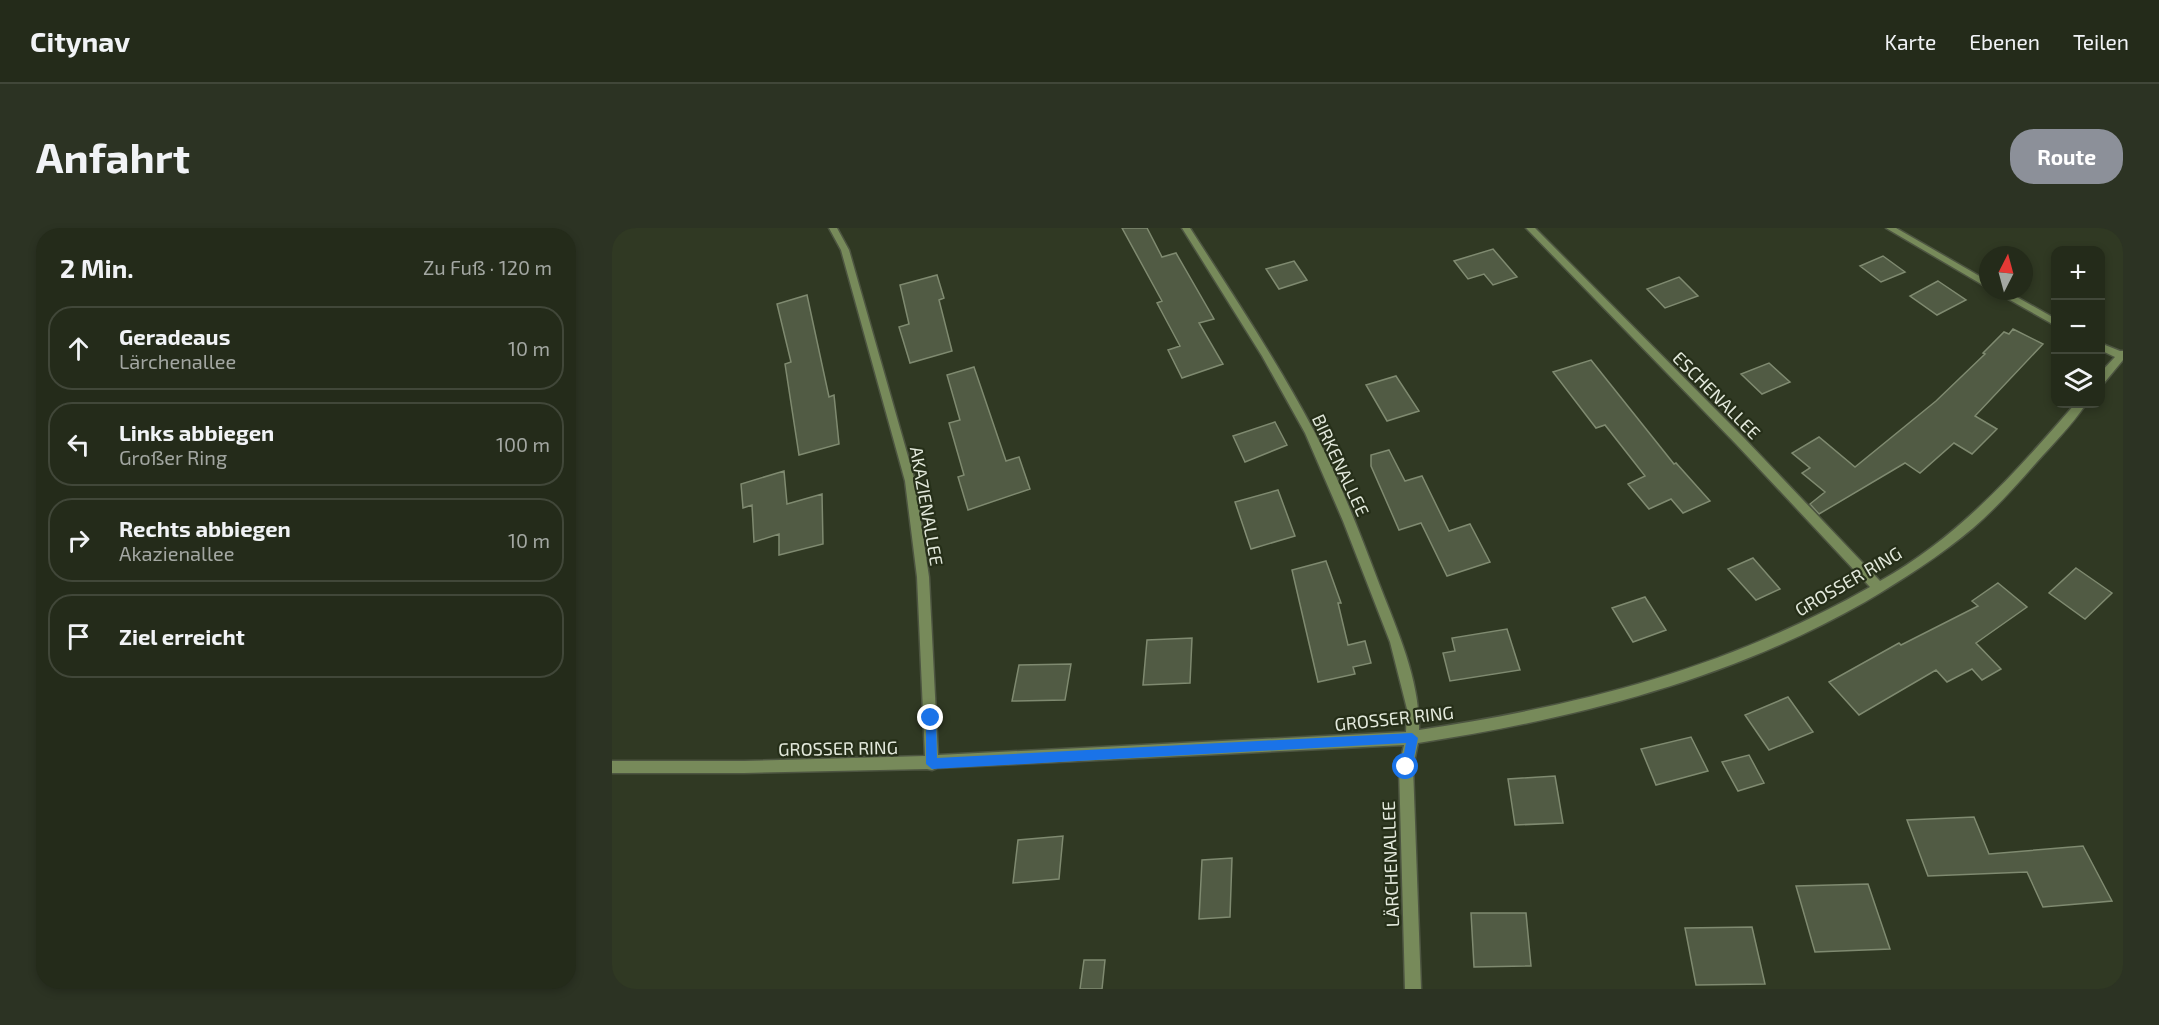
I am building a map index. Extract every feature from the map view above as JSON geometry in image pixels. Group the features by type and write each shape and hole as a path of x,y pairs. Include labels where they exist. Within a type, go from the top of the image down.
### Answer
{"street":[{"name":"AKAZIENALLEE","path":"833,228 845,250 910,481 923,577 932,764"},
{"name":"BIRKENALLEE","path":"1186,228 1266,355 1320,455 1396,642 1413,709 1412,738"},
{"name":"ESCHENALLEE","path":"1530,228 1740,441 1878,588"},
{"path":"1890,228 1979,280"},
{"path":"2015,300 2051,320"},
{"path":"2105,348 2122,355 2105,374"},
{"name":"GROSSER RING","path":"612,767 706,768 932,764 1412,738 1527,718 1622,696 1718,663 1809,626 1878,588 1951,540 2013,483 2078,408"},
{"name":"LÄRCHENALLEE","path":"1412,738 1406,767 1413,989"}],"building":[{"path":"1122,228 1147,228 1162,257 1176,253 1214,319 1199,323 1223,364 1182,378 1168,350 1180,346 1157,303 1162,301"},
{"path":"1493,249 1517,277 1493,285 1484,274 1468,279 1454,261"},
{"path":"1883,256 1905,272 1881,282 1860,266"},
{"path":"1294,261 1307,280 1279,289 1266,269"},
{"path":"937,275 944,298 939,300 952,351 910,363 899,327 909,324 900,285"},
{"path":"1679,277 1698,296 1665,308 1647,289"},
{"path":"1938,281 1966,300 1937,315 1910,296"},
{"path":"807,295 829,397 834,395 839,444 799,455 785,364 791,362 777,304"},
{"path":"2013,329 2043,344 1975,416 1997,429 1972,454 1954,443 1920,473 1905,463 1819,514 1810,504 1825,492 1802,473 1810,468 1792,453 1819,437 1855,467 1936,401 1985,354 1983,353 2004,332 2009,334"},
{"path":"1591,360 1674,464 1676,463 1710,501 1683,513 1671,499 1649,509 1628,484 1645,476 1605,425 1596,428 1553,372"},
{"path":"1769,363 1790,382 1762,394 1741,374"},
{"path":"974,367 1006,461 1019,457 1030,489 968,510 958,477 964,475 949,423 960,420 947,375"},
{"path":"1396,376 1419,411 1387,421 1366,385"},
{"path":"1275,422 1287,445 1245,462 1233,436"},
{"path":"1389,450 1405,481 1422,476 1449,531 1470,524 1490,562 1447,576 1421,523 1399,530 1371,466 1371,455"},
{"path":"784,471 787,504 822,494 823,544 779,555 779,534 754,542 752,505 743,508 741,484"},
{"path":"1278,490 1295,536 1251,549 1235,502"},
{"path":"1753,558 1780,589 1756,600 1728,569"},
{"path":"1326,561 1341,603 1338,603 1348,645 1365,641 1371,663 1353,667 1355,674 1318,682 1292,570"},
{"path":"2076,568 2112,593 2085,619 2049,593"},
{"path":"1998,583 2027,607 1976,643 2001,669 1982,680 1972,669 1947,682 1936,670 1859,715 1829,682 1899,643 1901,645 1978,606 1972,601"},
{"path":"1645,597 1666,630 1633,642 1612,608"},
{"path":"1507,629 1520,670 1450,681 1443,653 1455,651 1452,638"},
{"path":"1192,638 1190,683 1143,685 1147,640"},
{"path":"1071,664 1065,700 1012,701 1019,665"},
{"path":"1788,697 1813,732 1769,750 1745,715"},
{"path":"1691,737 1708,771 1656,785 1641,749"},
{"path":"1749,755 1764,783 1738,791 1722,762"},
{"path":"1555,776 1563,823 1515,825 1508,779"},
{"path":"1974,817 1989,854 2083,846 2112,901 2043,907 2027,872 1928,876 1907,820"},
{"path":"1063,836 1059,879 1013,883 1018,840"},
{"path":"1232,858 1230,917 1199,919 1202,860"},
{"path":"1868,884 1890,949 1815,952 1796,886"},
{"path":"1471,913 1526,913 1531,966 1474,967"},
{"path":"1752,927 1765,984 1696,985 1685,928"},
{"path":"1084,960 1105,960 1102,989 1080,989"}],"route":[{"path":"931,718 932,764 1412,738 1406,767"}]}
